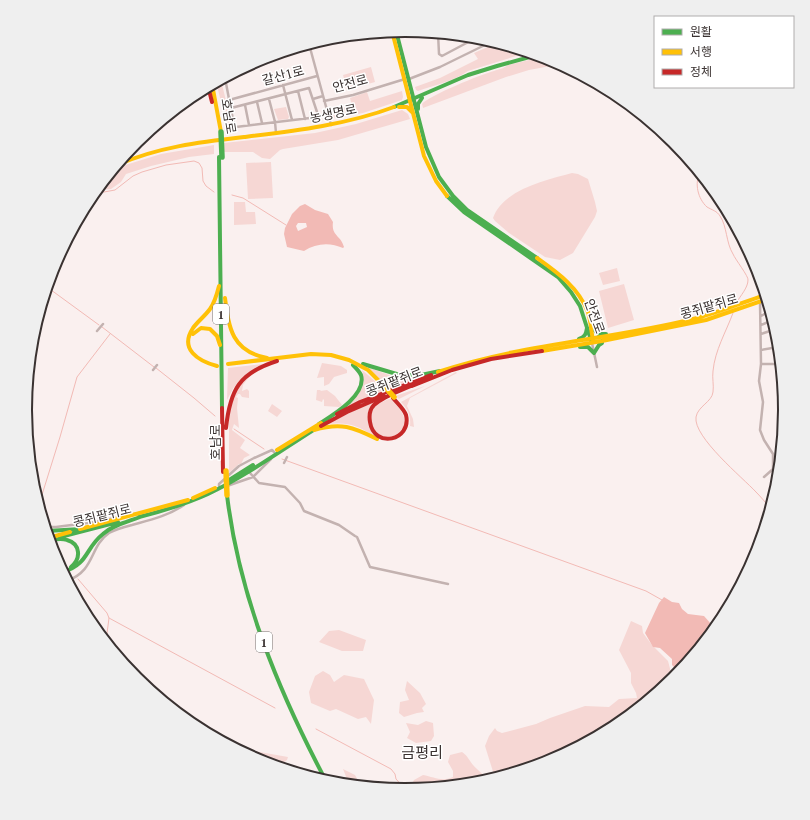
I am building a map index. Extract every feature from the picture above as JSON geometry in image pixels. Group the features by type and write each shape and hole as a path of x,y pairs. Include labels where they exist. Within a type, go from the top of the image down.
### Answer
{"main road":[{"name":"안전로","path":"394,37 407,79"},
{"name":"안전로","path":"397,37 416,113 422,146 428,165 436,181 448,198 470,217 558,277 572,291 582,307 592,340"},
{"name":"농생명로","path":"131,158 143,153 177,145 307,129 364,117 395,107 488,68 527,58"},
{"name":"호남로","path":"213,91 221,157 225,298 224,471"},
{"name":"호남로","path":"210,93 219,133"},
{"path":"395,107 407,107 416,113 418,104 422,98 421,96"},
{"name":"호남로","path":"221,157 224,471 232,550 250,613 278,685 318,773"},
{"path":"221,266 216,298 208,312 191,331 188,340 190,350 195,357 208,364 217,365 199,357 192,349 191,339 195,330 205,327 211,329 219,341 222,357"},
{"path":"225,298 230,328 236,342 243,349 253,354 282,359"},
{"name":"콩쥐팥쥐로","path":"592,340 602,341 684,326 743,303 761,298"},
{"name":"콩쥐팥쥐로","path":"275,453 314,430 364,404 452,370 491,359 578,343 694,319 728,310 740,309 760,302"},
{"path":"602,341 594,353 588,347 580,346 576,339 583,338 586,335 589,326 595,332 601,335 607,334 608,336"},
{"name":"콩쥐팥쥐로","path":"55,538 140,517 187,503 237,478 319,424 360,402 440,371 479,359 578,343"},
{"path":"228,365 321,354 331,355 347,361 400,375 421,375 440,371"},
{"path":"225,429 230,398 243,379 259,367 282,359"},
{"path":"314,430 330,426 352,426 382,442 389,443 398,440 404,435 408,428 409,421 407,413 385,388 366,372 347,361"},
{"path":"319,424 344,406 355,395 361,386 362,380 360,373 347,361"},
{"path":"394,398 406,416 406,426 396,438 386,440 376,435 372,430 369,421 370,410 376,403 413,385"},
{"name":"콩쥐팥쥐로","path":"55,538 188,500 219,487"},
{"name":"호남로","path":"226,495 234,546 244,586 281,683 312,755 322,773"},
{"path":"68,570 81,563 86,558 95,541 110,528 140,517"},
{"path":"52,531 81,529"},
{"path":"55,540 70,541 77,549 77,561 67,569"}],"street":[{"path":"438,39 439,54 442,56 466,42"},
{"name":"안전로","path":"324,101 353,95 440,68 484,46"},
{"path":"310,49 331,125"},
{"name":"갈산1로","path":"229,100 317,76"},
{"path":"225,83 234,125 236,127 305,119 317,117 318,115 309,88 231,108"},
{"path":"283,85 292,120"},
{"path":"298,91 305,119"},
{"path":"313,99 323,96"},
{"path":"269,99 275,122 276,133"},
{"path":"257,102 262,123"},
{"path":"245,105 249,125"},
{"path":"760,302 762,350 760,381 763,402 760,430 764,440 772,450 774,461 773,468 764,477"},
{"path":"761,316 765,314"},
{"path":"761,325 767,322"},
{"path":"98,331 103,324"},
{"path":"761,334 770,331"},
{"path":"592,340 597,367"},
{"path":"762,350 773,348"},
{"path":"761,364 775,364"},
{"path":"153,370 157,365"},
{"path":"272,450 275,453 277,455 253,477 220,489 219,484 244,464 272,450"},
{"path":"284,463 287,458"},
{"path":"250,472 259,483 286,487 304,511 338,525 357,537 370,567 448,584"},
{"path":"72,578 81,574 86,568 101,540 109,534 117,529 166,516 187,503"},
{"path":"51,526 67,526 147,512"}],"shaded area":[{"path":"489,47 519,55 468,71 457,78 418,91 416,90 415,87 440,78 478,59 474,53"},
{"path":"532,59 550,66 529,70 506,77 423,108 422,104 426,100 479,76 508,65"},
{"path":"371,67 375,82 347,90 343,75"},
{"path":"222,85 231,134 227,134 225,117 218,88"},
{"path":"402,91 402,100 363,113 337,118 333,117 331,110 352,106 350,98 367,92 370,101"},
{"path":"286,107 289,117 288,119 278,120 274,109"},
{"path":"402,110 408,114 410,119 338,140 283,149 270,159 262,158 253,152 224,152 224,143 315,133 356,124"},
{"path":"214,145 214,154 189,157 151,166 126,174 121,182 111,189 104,189 124,166 161,154"},
{"path":"271,162 273,198 248,199 246,163"},
{"path":"572,173 588,179 597,211 595,217 573,253 560,260 545,257 509,233 493,218 498,208 516,193 527,187"},
{"path":"234,202 245,202 246,212 255,212 256,224 234,225"},
{"path":"305,204 315,210 328,214 333,222 333,230 343,243 344,247 323,244 313,246 304,251 287,247 284,234 285,228 292,214 300,206","holes":["298,223 306,223 307,227 298,231 296,226"]},
{"path":"617,268 620,281 603,285 599,273"},
{"path":"624,284 634,320 608,328 599,291"},
{"path":"322,363 341,366 347,370 347,373 334,377 329,384 324,386 324,377 317,378"},
{"path":"263,364 234,387 227,400 228,368"},
{"path":"367,367 395,377 419,378 390,389"},
{"path":"362,370 375,381 384,392 345,407 361,385 363,375"},
{"path":"456,372 457,373 410,398 407,406 413,419 414,427 410,426 408,413 401,402"},
{"path":"252,373 243,385 242,391 247,389 249,391 249,398 242,397 240,394 236,397 238,398 237,408 239,428 234,424 232,430 245,440 240,448 250,455 244,458 241,464 229,473 229,416 234,393"},
{"path":"425,386 399,399 395,396"},
{"path":"317,390 327,390 335,396 342,405 339,407 324,406 323,399 322,402 316,400"},
{"path":"391,399 401,411 405,421 402,431 397,436 384,439 372,426 370,419 376,406"},
{"path":"373,403 369,410 373,435 352,425 341,423 328,424 355,410"},
{"path":"272,404 282,411 277,417 268,411"},
{"path":"664,597 672,602 679,603 682,609 688,614 704,616 711,623 675,668 672,665 672,659 660,648 653,647 645,633 659,603"},
{"path":"631,621 642,626 643,633 652,645 668,661 671,672 632,706 612,720 570,745 548,755 493,772 485,746 489,736 495,728 497,731 502,733 536,724 585,706 609,707 619,699 637,698 631,683 631,673 619,650"},
{"path":"339,630 366,640 363,651 342,651 319,642 329,631"},
{"path":"323,671 330,675 334,682 344,675 364,679 374,700 371,724 366,717 358,719 336,709 330,711 311,703 309,692 315,676"},
{"path":"407,681 420,693 426,704 422,708 424,712 404,717 399,713 400,702 409,700 405,690"},
{"path":"426,721 433,723 434,736 431,741 416,743 407,738 410,732 406,723 418,725"},
{"path":"254,751 288,757 284,763"},
{"path":"462,752 483,775 454,780 412,783 414,780 423,775 438,779 453,777 453,771 448,762 450,755"},
{"path":"343,769 355,775 358,780 356,780 347,778"}],"waterway":[{"path":"103,192 115,190 133,176 142,172 166,165 194,161 199,163 202,168 203,181 206,186 214,192"},
{"path":"698,179 697,186 701,200 707,207 719,214 724,225 731,250 748,278 747,286 737,302"},
{"path":"232,195 243,198 286,225"},
{"path":"52,291 99,325"},
{"path":"733,313 721,341 714,363 712,395 697,413 697,425 710,446 766,503"},
{"path":"102,327 154,367"},
{"path":"42,495 77,377 110,334"},
{"path":"156,368 215,416"},
{"path":"234,429 264,449"},
{"path":"282,459 646,591 662,600"},
{"path":"78,579 107,613 109,618 107,634"},
{"path":"109,618 275,708"},
{"path":"316,729 391,769 399,783"}],"traffic: fast":[{"path":"398,37 426,147 439,177 453,196 467,210 537,258"},
{"path":"394,107 468,75 527,58"},
{"path":"418,109 418,104 422,98 421,96"},
{"path":"221,132 222,157"},
{"path":"219,157 222,408"},
{"path":"447,196 464,212 558,277 571,292 580,306 591,340"},
{"path":"592,327 598,334 606,334"},
{"path":"579,339 585,335 587,328"},
{"path":"580,345 580,347 588,347 594,353 602,341"},
{"path":"363,364 400,375 421,375 440,371"},
{"path":"319,424 348,404 359,390 361,375 353,365"},
{"path":"139,517 174,507 208,494 249,471 315,429"},
{"path":"226,482 253,465"},
{"path":"227,495 241,570 263,642 292,713 322,774"},
{"path":"68,570 78,565 97,539 111,528 140,517"},
{"path":"60,537 118,522"},
{"path":"52,531 81,529"},
{"path":"55,539 65,539 72,542 77,548 77,560 71,567"}],"traffic: slow":[{"path":"394,37 424,156 436,181 447,196"},
{"path":"213,91 221,132"},
{"path":"128,161 179,146 339,123 394,107"},
{"path":"399,107 407,107 412,112"},
{"path":"537,258 567,281 579,295 588,312 593,340"},
{"path":"217,366 197,357 189,348 188,342 189,335 193,328 212,306 219,286"},
{"path":"438,372 533,348 629,332 693,319 760,297"},
{"path":"225,298 228,319 234,337 246,350 255,355 267,358"},
{"path":"542,351 602,341 706,320 761,301"},
{"path":"193,334 201,328 210,329 217,336 220,345"},
{"path":"228,364 311,354 331,355 349,360 368,370 386,388"},
{"path":"386,388 394,397"},
{"path":"277,450 321,423"},
{"path":"314,430 332,426 347,427 361,431 377,439"},
{"path":"226,471 227,495"},
{"path":"193,498 215,488"},
{"path":"80,529 188,500"},
{"path":"54,536 70,532"}],"traffic: jam":[{"path":"210,93 212,102"},
{"path":"412,386 452,370 491,359 542,351"},
{"path":"226,428 230,403 234,393 245,377 254,371 277,361"},
{"path":"337,414 360,402 431,375"},
{"path":"393,398 405,413 406,424 403,431 398,436 385,439 378,436 373,431 370,422 371,409 383,398 413,385"},
{"path":"321,426 347,412 384,396"},
{"path":"222,408 223,472"}],"district":[{"name":"금평리","path":"422,752"}]}
